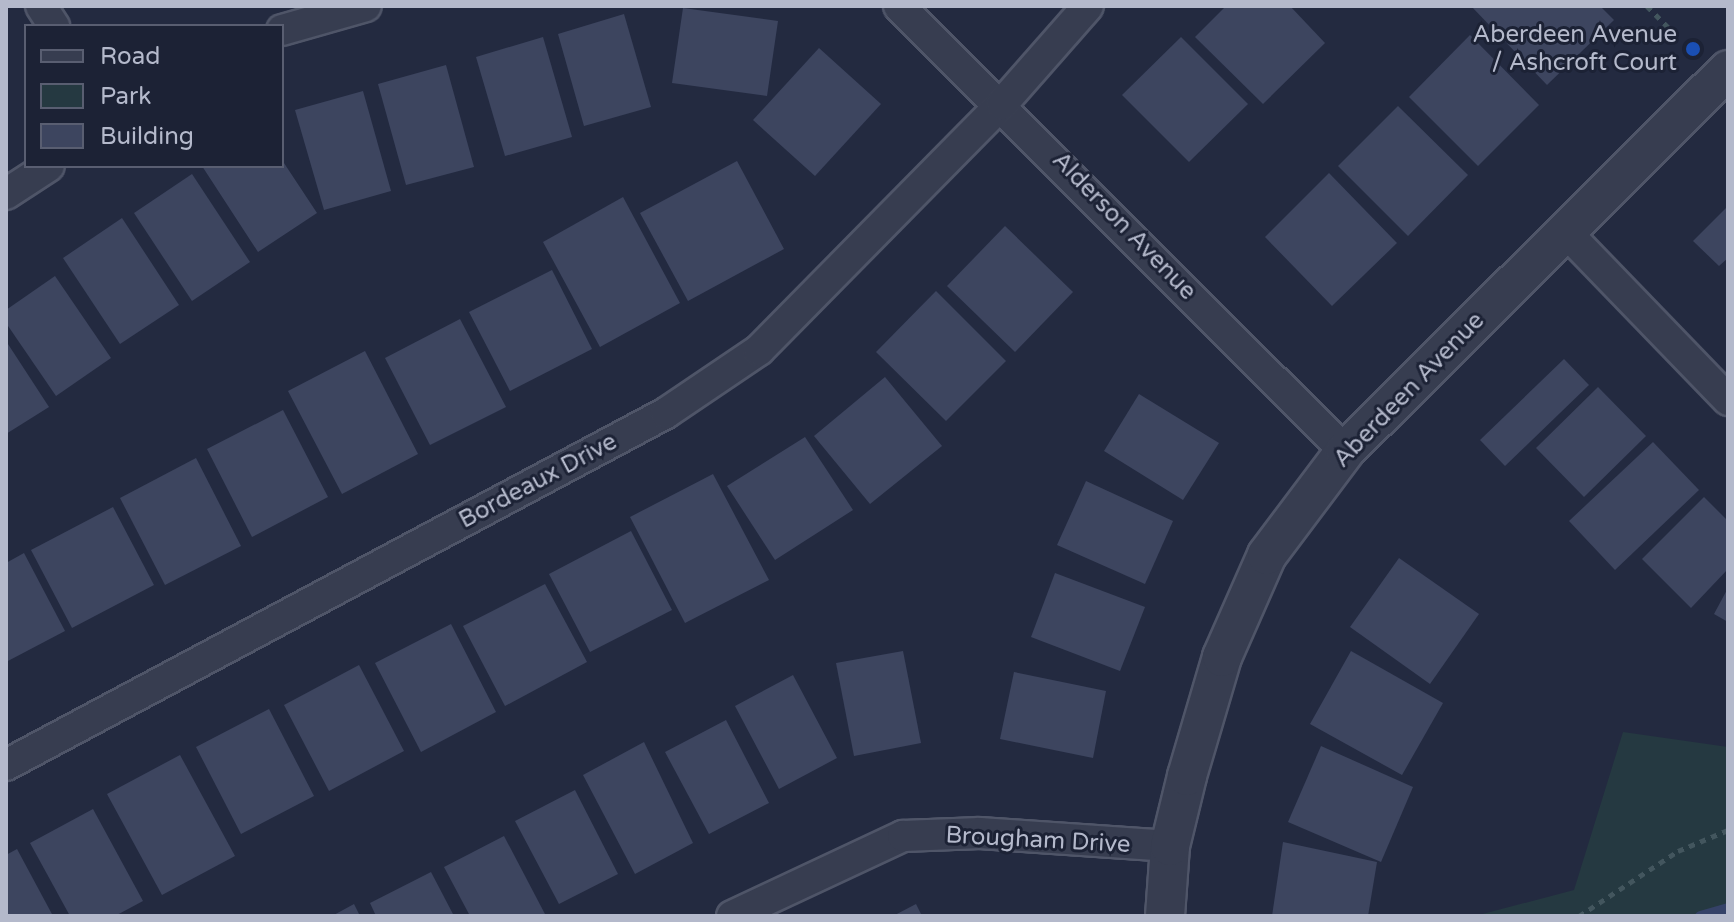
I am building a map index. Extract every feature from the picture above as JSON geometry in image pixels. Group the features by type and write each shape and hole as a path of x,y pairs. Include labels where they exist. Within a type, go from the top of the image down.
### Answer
{"street":[{"path":"41,6 53,24"},
{"path":"284,29 366,6"},
{"name":"Alderson Avenue","path":"899,6 1002,104 1345,451"},
{"name":"Bordeaux Drive","path":"6,765 666,413 759,350 1002,104 1088,6"},
{"name":"Aberdeen Avenue","path":"1165,916 1170,846 1222,657 1267,555 1345,451 1728,70"},
{"path":"6,194 46,168"},
{"path":"1565,231 1728,400"},
{"name":"Brougham Drive","path":"732,916 903,836 980,833 1170,846"}],"path":[{"path":"1647,6 1673,32"},
{"path":"1579,916 1678,851 1728,830"}],"green space":[{"path":"1623,732 1728,747 1728,916 1475,916 1574,890"}],"building":[{"path":"1226,6 1290,6 1325,43 1263,104 1195,37"},
{"path":"1471,6 1600,6 1614,20 1547,85"},
{"path":"683,8 778,21 767,96 672,83"},
{"path":"624,14 651,107 584,126 558,34"},
{"path":"1470,35 1539,105 1478,166 1409,97"},
{"path":"543,37 572,137 505,156 476,57"},
{"path":"1181,37 1248,104 1189,162 1122,95"},
{"path":"819,48 881,104 815,176 753,120"},
{"path":"446,65 474,167 406,185 378,84"},
{"path":"363,91 391,191 324,210 295,110"},
{"path":"1398,106 1468,175 1408,236 1338,166"},
{"path":"737,161 784,249 688,301 640,213"},
{"path":"284,163 317,213 258,252 203,168 284,168"},
{"path":"1329,173 1397,243 1332,306 1265,237"},
{"path":"192,174 250,262 192,301 134,213"},
{"path":"623,197 680,303 600,347 543,242"},
{"path":"1728,206 1728,258 1719,266 1693,241"},
{"path":"122,218 179,305 120,344 63,258"},
{"path":"1005,226 1073,292 1015,352 947,286"},
{"path":"552,270 592,349 510,391 469,312"},
{"path":"55,276 111,358 56,396 6,323 6,310"},
{"path":"936,291 1006,361 946,421 876,352"},
{"path":"460,319 506,407 430,445 385,358"},
{"path":"6,341 49,407 6,434"},
{"path":"365,351 418,454 342,494 288,391"},
{"path":"1564,359 1589,385 1505,466 1480,440"},
{"path":"885,377 942,446 870,504 814,436"},
{"path":"1598,387 1646,436 1584,497 1536,448"},
{"path":"1139,394 1219,443 1183,500 1104,451"},
{"path":"283,410 328,497 252,537 207,449"},
{"path":"805,437 853,510 775,560 727,486"},
{"path":"1653,442 1699,490 1615,570 1569,521"},
{"path":"196,458 241,546 165,585 120,498"},
{"path":"713,474 769,580 685,623 630,517"},
{"path":"1086,481 1173,521 1145,584 1057,545"},
{"path":"1704,497 1728,521 1728,569 1691,608 1642,559"},
{"path":"113,507 154,585 72,628 31,550"},
{"path":"631,531 672,610 590,652 549,574"},
{"path":"24,553 65,631 6,662 6,563"},
{"path":"1399,558 1479,614 1430,684 1350,627"},
{"path":"1055,573 1145,607 1120,671 1031,637"},
{"path":"545,584 587,662 505,706 463,626"},
{"path":"1728,588 1728,622 1714,614"},
{"path":"451,624 496,712 421,752 375,663"},
{"path":"903,651 921,743 854,756 836,663"},
{"path":"1351,651 1443,703 1402,775 1310,724"},
{"path":"359,665 404,751 329,791 284,705"},
{"path":"1014,672 1106,691 1093,758 1000,739"},
{"path":"793,675 837,758 779,789 735,706"},
{"path":"269,709 314,796 241,834 196,747"},
{"path":"726,720 769,803 709,834 665,752"},
{"path":"644,742 693,843 635,874 583,775"},
{"path":"1321,746 1413,787 1381,862 1288,822"},
{"path":"180,755 235,856 162,895 107,794"},
{"path":"575,790 618,874 559,904 515,821"},
{"path":"93,809 143,901 115,916 70,916 30,843"},
{"path":"504,836 546,916 470,916 444,867"},
{"path":"1283,842 1377,862 1368,916 1272,916"},
{"path":"17,849 53,916 6,916 6,855"},
{"path":"431,872 454,916 376,916 370,903"},
{"path":"354,904 360,916 332,916"},
{"path":"916,904 922,916 893,916"}],"waterway":[{"path":"1700,916 1728,908"}],"place":[{"name":"Aberdeen Avenue / Ashcroft Court","path":"1693,49"}]}
